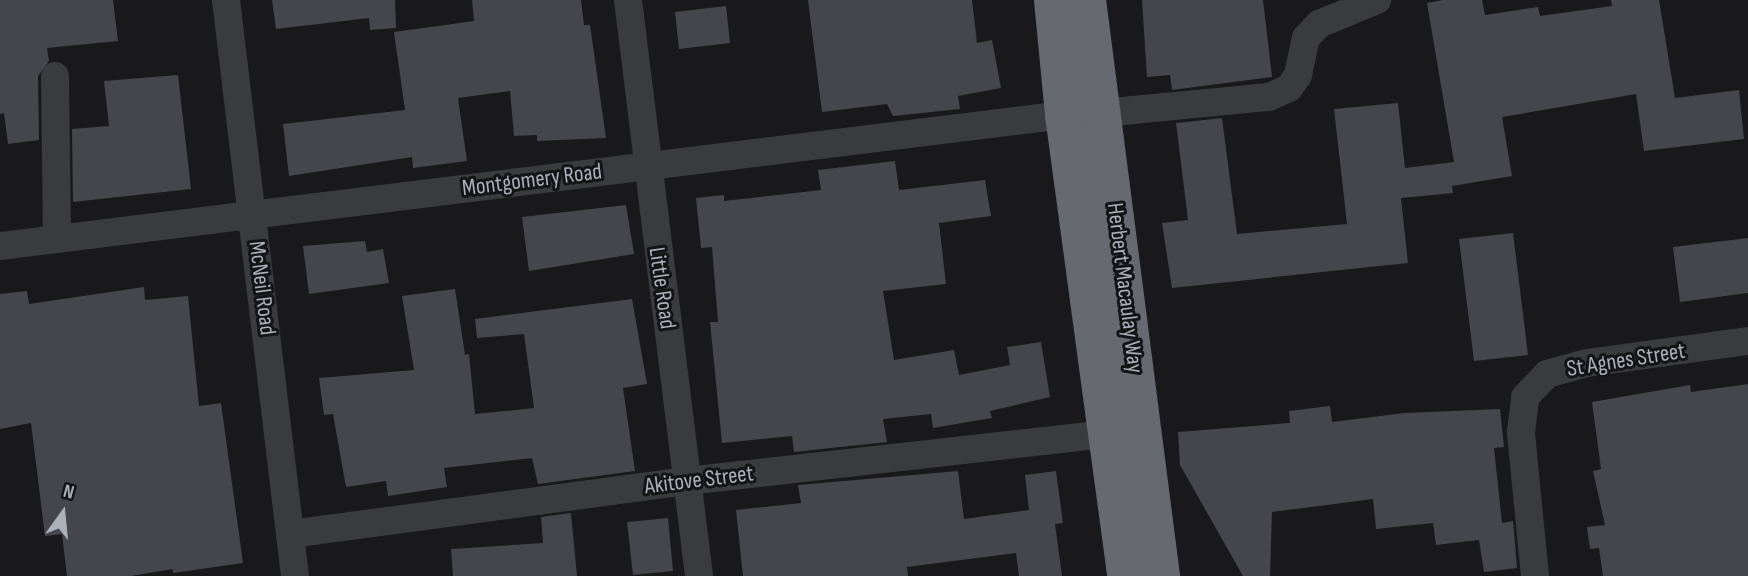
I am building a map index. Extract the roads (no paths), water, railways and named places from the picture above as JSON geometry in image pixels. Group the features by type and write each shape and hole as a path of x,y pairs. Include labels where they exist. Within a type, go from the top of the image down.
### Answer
{"highway":[{"name":"Herbert Macaulay Way","path":"1054,0 1064,115 1126,576"},
{"name":"Herbert Macaulay Way","path":"1087,0 1161,576"}],"street":[{"name":"McNeil Road","path":"226,0 295,576"},
{"name":"Little Road","path":"628,0 646,165 699,576"},
{"path":"1102,113 1269,97 1289,88 1298,75 1306,38 1319,24 1377,0"},
{"path":"55,76 57,238"},
{"name":"Montgomery Road","path":"0,246 1064,115"},
{"name":"St Agnes Street","path":"1535,576 1521,432 1525,397 1547,374 1587,363 1748,341"},
{"name":"Akitove Street","path":"290,534 687,481 1108,434"}]}
